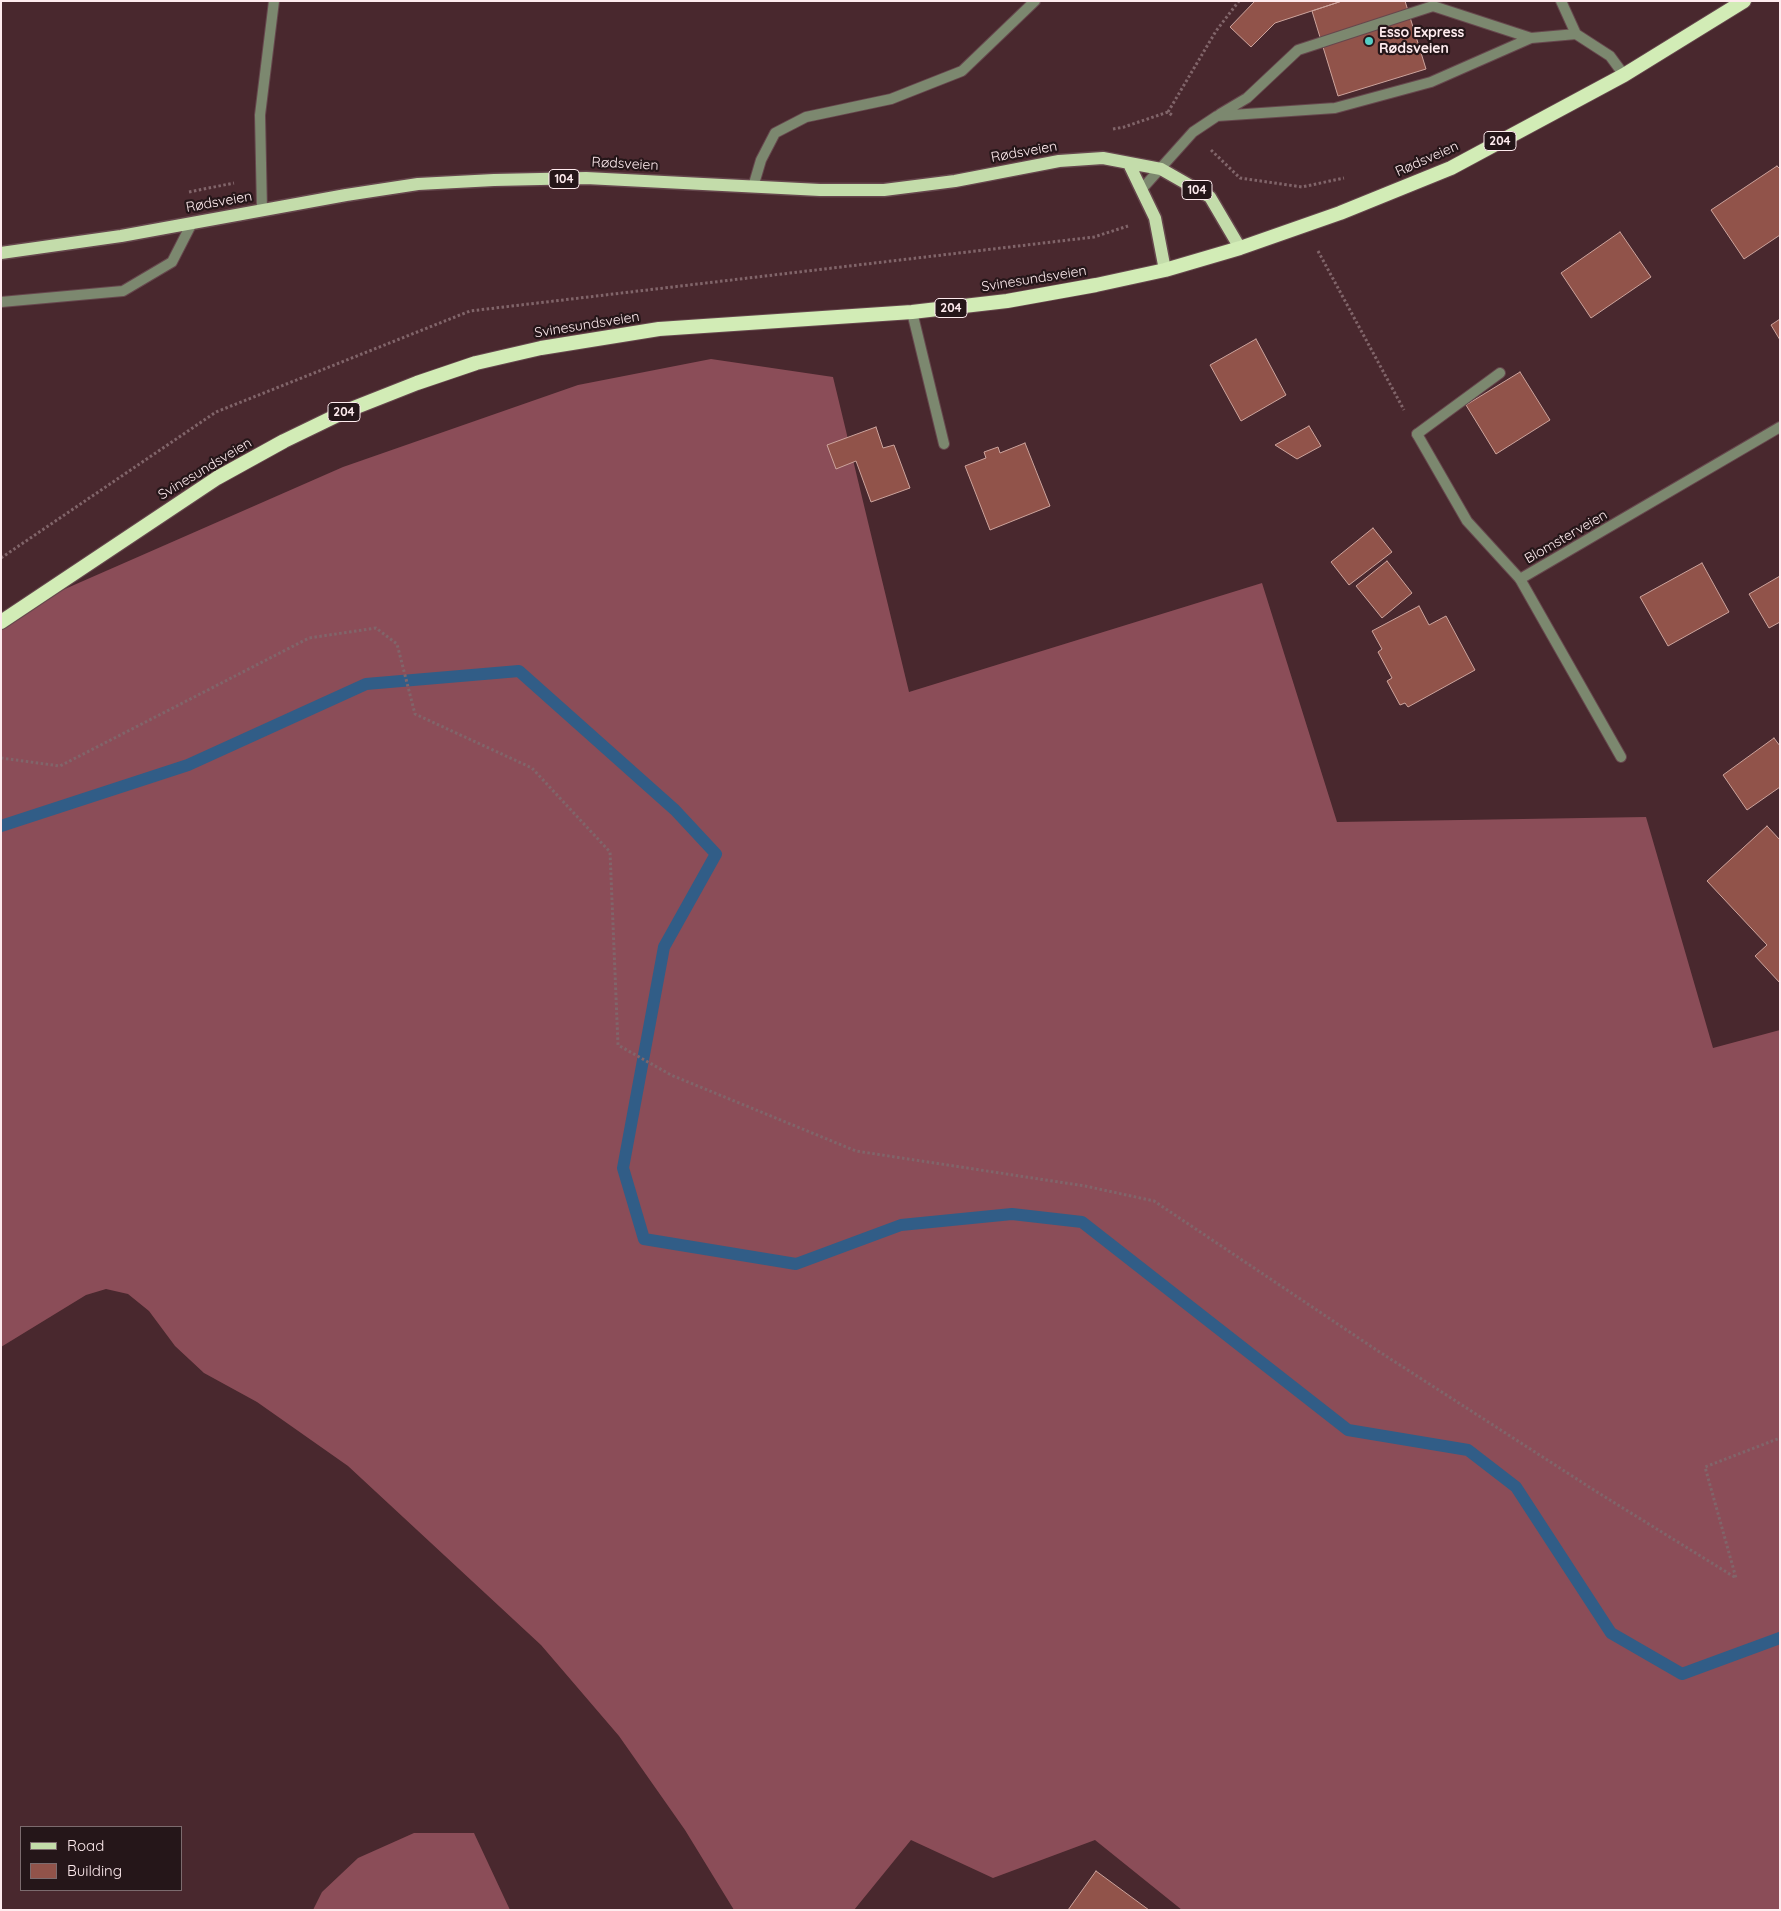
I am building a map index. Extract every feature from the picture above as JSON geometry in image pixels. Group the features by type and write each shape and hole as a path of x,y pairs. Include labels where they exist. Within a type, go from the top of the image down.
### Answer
{"highway":[{"name":"Rødsveien","path":"1240,248 1340,213 1451,168 1624,76 1744,1"},
{"name":"Svinesundsveien","path":"1,622 217,478 284,441 346,411 417,383 476,363 540,348 659,329 912,312 1006,301 1096,285 1164,270 1240,248"}],"main road":[{"name":"Rødsveien","path":"1,253 192,223 418,184 586,178 820,190 884,190 956,181 1059,161 1103,158 1161,169 1210,197 1240,248"},
{"path":"1129,164 1155,218 1164,270"}],"street":[{"path":"262,211 260,115 274,1"},
{"path":"753,187 760,160 775,133 806,117 892,99 962,71 1034,1"},
{"path":"1561,1 1576,34 1610,56 1624,76"},
{"path":"1142,190 1193,132 1247,98 1298,50 1433,6 1531,38"},
{"path":"1217,116 1335,108 1431,82 1531,38 1576,34"},
{"path":"1,302 122,291 172,262 192,223"},
{"path":"912,312 944,444"},
{"path":"1417,434 1500,373"},
{"name":"Blomsterveien","path":"1417,434 1467,521 1520,579 1780,427"},
{"path":"1520,579 1620,757"}],"path":[{"path":"1168,112 1216,31 1239,1"},
{"path":"1240,178 1302,187 1351,177"},
{"path":"1306,225 1323,263 1380,363 1417,434"},
{"path":"1,758 60,766 309,638 376,628 397,644 415,714 532,768 610,852 618,1045 671,1075 856,1151 1085,1186 1154,1201 1383,1354 1597,1492 1736,1578 1705,1467 1780,1438"}],"shaded area":[{"path":"711,359 833,377 909,692 1262,583 1337,822 1646,817 1713,1048 1780,1030 1780,1910 1182,1910 1095,1840 993,1878 911,1840 854,1910 734,1910 685,1830 619,1736 541,1645 348,1466 257,1402 204,1373 175,1346 149,1311 128,1294 106,1289 86,1295 1,1347 1,617 343,467 578,385"},
{"path":"414,1833 474,1833 510,1910 313,1910 322,1892 358,1858"}],"building":[{"path":"1255,1 1342,1 1275,23 1251,47 1230,27"},
{"path":"1342,1 1405,1 1426,69 1338,96 1312,11"},
{"path":"1777,166 1780,169 1780,235 1744,259 1711,210"},
{"path":"1620,232 1651,277 1591,318 1561,273"},
{"path":"1780,319 1780,340 1771,325"},
{"path":"1256,339 1286,395 1241,421 1210,365"},
{"path":"1520,372 1550,420 1496,454 1466,405"},
{"path":"1309,426 1321,446 1297,459 1275,445"},
{"path":"876,427 883,448 894,445 910,488 871,502 856,461 836,469 827,445"},
{"path":"1025,443 1050,506 990,530 965,466 986,458 984,452 998,447 1000,453"},
{"path":"1373,528 1392,552 1349,585 1331,562"},
{"path":"1387,561 1412,593 1382,618 1356,586"},
{"path":"1702,563 1729,612 1668,646 1640,597"},
{"path":"1780,576 1780,622 1769,628 1749,594"},
{"path":"1419,606 1429,625 1446,616 1475,670 1408,707 1405,703 1400,705 1387,681 1392,678 1378,652 1382,649 1372,631"},
{"path":"1774,738 1780,746 1780,787 1747,810 1723,775"},
{"path":"1767,826 1780,840 1780,983 1755,956 1767,945 1707,881"},
{"path":"1096,1871 1149,1910 1068,1910"}],"waterway":[{"path":"1,826 188,765 366,684 519,671 675,810 716,854 664,947 623,1168 644,1239 796,1264 901,1225 1012,1214 1082,1222 1348,1430 1468,1450 1516,1487 1611,1633 1682,1674 1780,1638"}],"place":[{"name":"Esso Express Rødsveien","path":"1369,41"}]}
